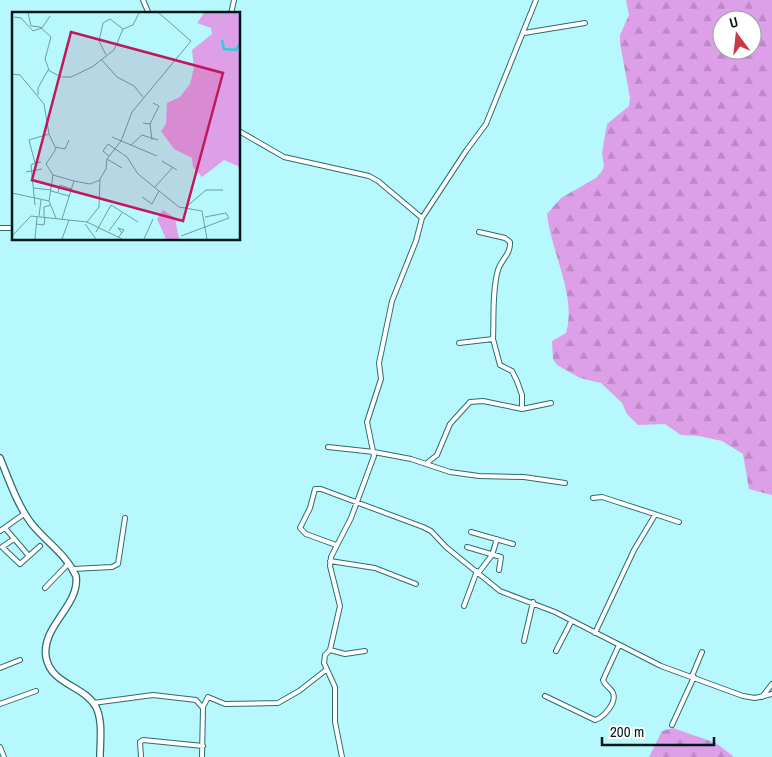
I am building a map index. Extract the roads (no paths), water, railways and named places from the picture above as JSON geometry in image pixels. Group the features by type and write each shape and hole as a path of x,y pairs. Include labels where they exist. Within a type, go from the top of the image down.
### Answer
{"main road":[{"path":"0,458 24,514 73,569 77,581 75,590 49,637 46,656 50,669 93,703 99,716 100,757"}],"street":[{"path":"142,0 147,12"},
{"path":"342,757 335,722 336,687 326,670 324,659 330,650 340,606 330,561 336,545 351,518 355,502 371,465 374,452 367,422 380,379 378,363 392,301 416,241 422,218 486,124 536,0"},
{"path":"524,33 585,24"},
{"path":"240,132 276,154 368,176 378,181 422,218"},
{"path":"479,232 505,238 510,242 507,258 498,269 494,339 500,365 514,374 521,389 522,409"},
{"path":"459,343 494,339"},
{"path":"427,463 437,455 450,424 470,402 483,402 522,409 551,403"},
{"path":"328,447 374,452 427,463 450,472 479,476 524,477 566,483"},
{"path":"336,545 306,534 300,528 312,504 314,490 321,489 431,531 446,547 500,591 533,602 661,666 693,676 743,696 762,697 772,694"},
{"path":"593,498 602,497 679,522"},
{"path":"0,531 24,514"},
{"path":"595,633 634,550 655,515"},
{"path":"73,569 112,567 118,564 125,518"},
{"path":"5,528 29,556"},
{"path":"471,532 513,544"},
{"path":"14,539 1,547 18,564 40,546"},
{"path":"464,606 469,587 492,555 497,539"},
{"path":"467,547 501,558 499,570"},
{"path":"330,561 375,568 416,584"},
{"path":"45,588 69,563"},
{"path":"524,641 533,602"},
{"path":"556,651 571,622"},
{"path":"545,696 596,720 600,719 614,698 603,680 619,645"},
{"path":"330,650 345,654 365,651"},
{"path":"672,725 702,652"},
{"path":"0,668 20,660"},
{"path":"202,757 203,708 208,697 225,704 282,702 326,670"},
{"path":"762,697 772,684"},
{"path":"0,704 36,692"},
{"path":"93,703 157,695 196,700 203,708"},
{"path":"141,757 140,742 143,740 203,746"},
{"path":"0,747 4,757"}]}
